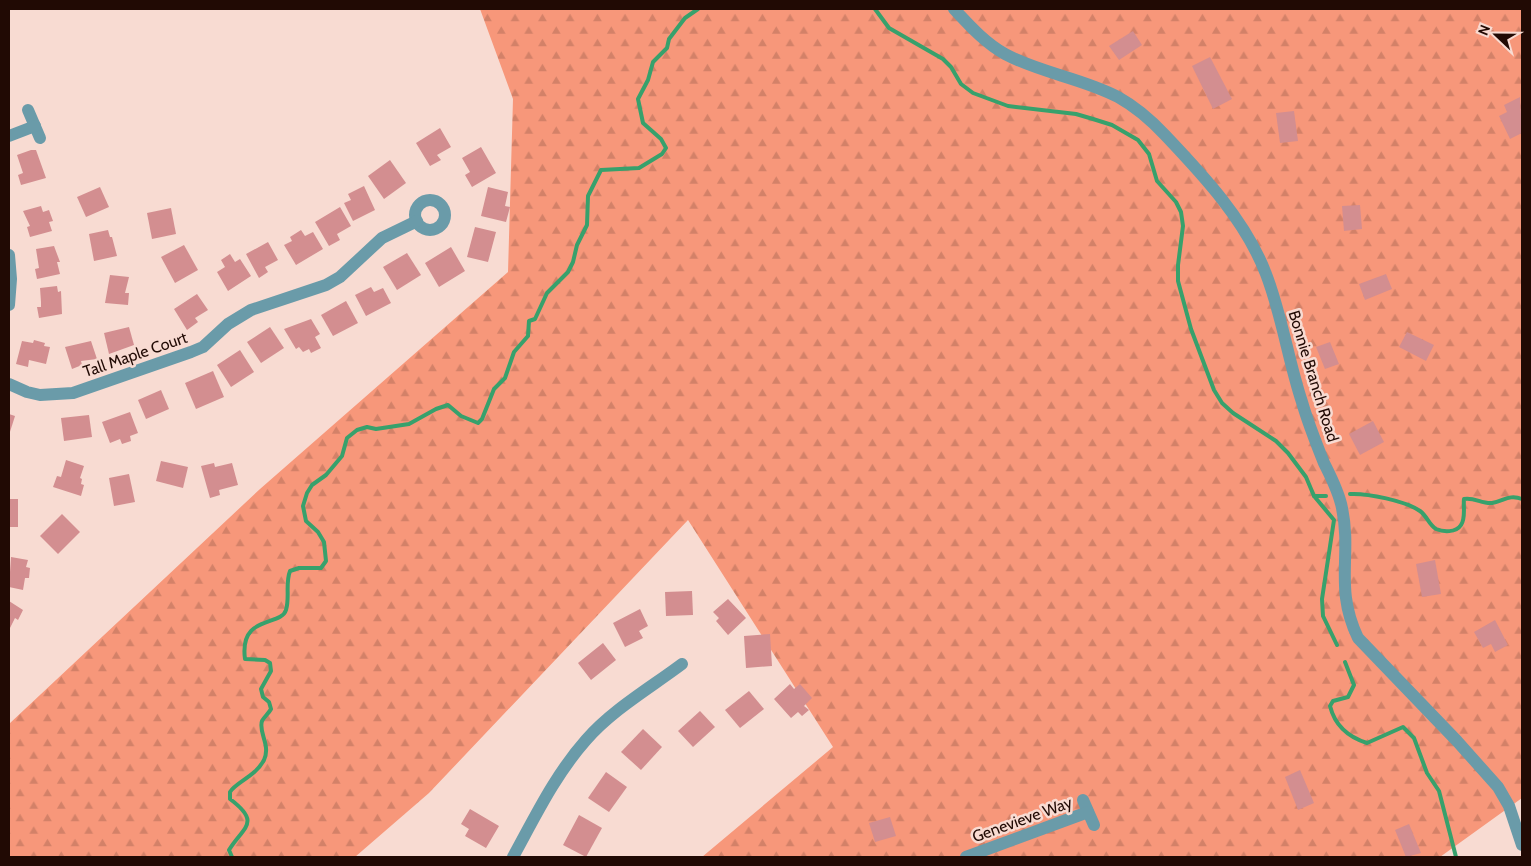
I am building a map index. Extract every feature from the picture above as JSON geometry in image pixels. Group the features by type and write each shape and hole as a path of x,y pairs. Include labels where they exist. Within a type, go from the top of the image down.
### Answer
{"street":[{"name":"Bonnie Branch Road","path":"954,9 990,44 1005,54 1027,64 1094,87 1132,106 1171,142 1237,221 1255,249 1266,275 1301,401 1342,506 1344,526 1343,578 1349,620 1358,638 1457,741 1498,787 1509,806 1522,845"},
{"path":"28,110 40,138"},
{"path":"9,136 35,126"},
{"name":"Tall Maple Court","path":"9,384 27,392 40,395 72,393 191,352 203,347 228,324 251,310 326,285 340,277 382,238 416,221"},
{"path":"9,255 12,279 9,305"},
{"path":"513,857 552,786 587,739 634,698 682,664"},
{"name":"Genevieve Way","path":"966,857 1086,806 1094,825"}],"green space":[{"path":"480,9 1522,9 1522,798 1440,857 702,857 833,747 688,520 429,793 355,857 9,857 9,724 260,489 508,272 513,99"}],"building":[{"path":"1133,31 1142,45 1119,60 1109,46"},
{"path":"1210,57 1232,99 1213,109 1192,66"},
{"path":"1520,97 1522,133 1510,139 1499,116 1507,112 1504,105"},
{"path":"1294,111 1298,141 1280,143 1276,113"},
{"path":"440,128 451,147 437,155 441,160 430,166 416,143"},
{"path":"481,147 496,173 472,187 465,175 470,172 462,158"},
{"path":"36,150 46,178 21,185 18,175 23,173 17,155"},
{"path":"390,160 406,183 384,199 368,176"},
{"path":"364,186 375,210 353,221 344,203 351,200 348,194"},
{"path":"100,187 109,207 86,217 77,197"},
{"path":"488,187 508,192 505,206 510,207 506,222 481,216"},
{"path":"1360,205 1362,229 1344,231 1342,206"},
{"path":"41,206 43,212 49,210 53,221 49,222 52,231 30,237 27,227 30,226 23,211"},
{"path":"340,207 351,226 337,234 340,240 329,246 315,222"},
{"path":"171,208 176,234 152,239 147,213"},
{"path":"475,227 496,232 488,262 467,257"},
{"path":"108,230 117,256 94,261 89,234"},
{"path":"301,230 305,236 313,232 323,249 296,265 284,245 292,241 290,237"},
{"path":"268,242 278,260 265,267 268,272 259,278 246,254"},
{"path":"184,245 198,270 175,283 161,257"},
{"path":"54,246 60,262 57,262 60,274 37,279 35,269 39,268 36,249"},
{"path":"451,247 465,271 439,287 425,263"},
{"path":"407,253 421,275 397,290 383,267"},
{"path":"230,254 235,262 240,259 251,276 228,291 217,272 225,267 221,260"},
{"path":"1386,274 1392,289 1365,300 1359,284"},
{"path":"110,275 129,277 125,293 129,293 128,305 105,303"},
{"path":"57,286 58,292 61,291 62,314 39,318 37,307 41,307 40,288"},
{"path":"371,287 374,292 383,288 391,303 366,316 355,295"},
{"path":"197,294 208,310 195,318 198,322 187,330 174,309"},
{"path":"346,301 358,323 333,336 321,315"},
{"path":"311,319 320,334 315,337 321,348 311,353 309,349 303,352 299,347 296,349 284,329"},
{"path":"129,327 134,345 109,354 104,333"},
{"path":"270,327 284,348 261,363 247,342"},
{"path":"1407,332 1434,345 1426,361 1399,347"},
{"path":"34,340 45,343 44,346 50,347 46,364 29,360 28,367 16,364 22,341 33,343"},
{"path":"91,341 97,359 81,361 82,365 72,369 65,347"},
{"path":"1330,342 1339,364 1325,369 1316,347"},
{"path":"240,350 254,372 231,387 217,365"},
{"path":"213,371 224,397 196,409 185,383"},
{"path":"161,390 169,409 146,419 138,400"},
{"path":"130,412 138,433 130,436 131,441 122,444 120,439 110,443 102,422"},
{"path":"9,414 15,416 9,435"},
{"path":"89,415 92,437 64,441 61,418"},
{"path":"1373,421 1384,442 1360,455 1349,434"},
{"path":"66,460 84,466 80,478 82,479 81,484 84,485 81,496 53,487 57,476 61,477"},
{"path":"161,461 188,467 183,488 156,481"},
{"path":"214,463 215,467 232,463 238,485 219,490 220,495 210,498 201,466"},
{"path":"129,474 135,502 114,506 109,478"},
{"path":"9,499 18,499 18,527 9,527"},
{"path":"62,514 80,532 58,554 40,536"},
{"path":"11,557 28,560 26,567 30,568 29,578 25,578 23,590 9,587"},
{"path":"1435,560 1441,594 1422,597 1416,564"},
{"path":"692,591 693,615 666,616 665,592"},
{"path":"728,599 746,618 728,635 716,621 719,618 713,612"},
{"path":"9,601 23,610 18,620 15,618 10,628"},
{"path":"640,609 648,626 639,631 643,638 625,647 613,623"},
{"path":"1495,620 1508,645 1495,652 1491,644 1483,648 1474,632"},
{"path":"770,634 772,666 746,668 744,636"},
{"path":"603,643 616,660 591,680 578,663"},
{"path":"790,684 794,689 800,684 812,698 804,706 809,710 802,716 798,712 791,718 774,699"},
{"path":"749,691 764,709 740,728 725,710"},
{"path":"700,711 715,727 693,747 678,731"},
{"path":"643,729 662,747 641,770 621,752"},
{"path":"1300,770 1314,803 1298,810 1285,777"},
{"path":"606,772 627,787 609,812 588,798"},
{"path":"470,809 499,826 486,848 465,836 469,829 461,824"},
{"path":"579,815 602,828 586,857 563,845"},
{"path":"890,817 896,836 875,842 869,823"},
{"path":"1409,824 1421,853 1406,857 1395,830"}],"waterway":[{"path":"232,857 229,850 244,830 247,820 240,807 230,799 230,792 256,771 264,760 266,749 261,725 271,709 269,702 263,697 261,689 271,671 270,663 265,660 245,659 245,645 248,635 254,628 283,615 288,600 290,571 299,568 321,568 326,561 324,542 318,532 306,521 303,506 307,493 312,485 326,475 342,456 347,438 357,430 367,427 376,429 409,424 436,409 448,405 461,416 478,423 482,419 494,389 505,378 514,352 528,336 529,321 535,319 547,293 568,272 573,262 577,245 587,225 588,196 601,170 639,168 662,154 666,148 661,139 643,123 638,99 648,80 653,62 667,48 669,39 685,18 698,9"},
{"path":"875,9 889,28 943,59 951,67 961,84 973,93 1008,106 1076,114 1112,125 1138,140 1149,154 1157,181 1176,202 1181,212 1183,226 1178,281 1191,329 1214,390 1222,403 1233,413 1276,441 1288,453 1306,477 1314,496 1334,520 1322,599 1323,616 1337,645"},
{"path":"1350,494 1376,496 1414,507 1436,529 1442,531 1453,531 1459,528 1463,522 1464,499 1488,503 1510,498 1522,499"},
{"path":"1314,496 1326,496"},
{"path":"1345,662 1354,685 1348,697 1333,701 1330,706 1335,719 1348,734 1367,743 1403,727 1414,738 1427,773 1439,791 1456,857"}]}
